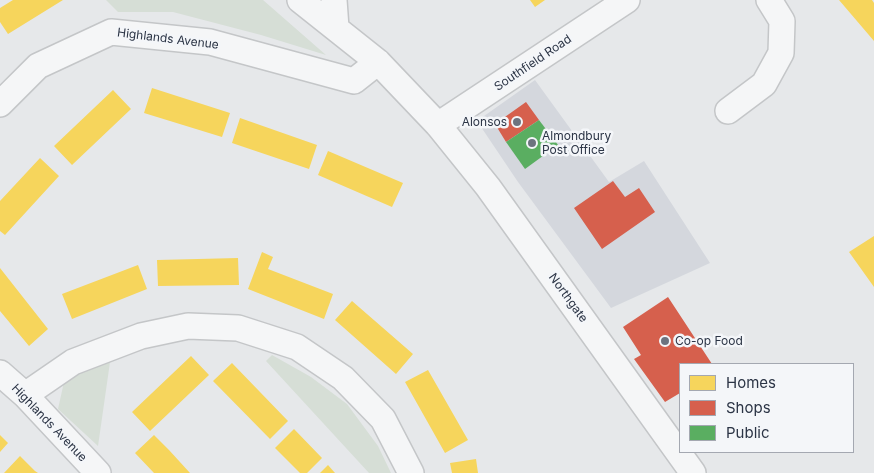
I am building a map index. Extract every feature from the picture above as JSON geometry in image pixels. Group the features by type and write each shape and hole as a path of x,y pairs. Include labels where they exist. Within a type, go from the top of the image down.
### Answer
{"street":[{"name":"Northgate","path":"300,0 378,62 438,125 488,187 693,473"},
{"path":"334,0 336,28"},
{"name":"Southfield Road","path":"438,125 627,0"},
{"path":"728,111 764,84 782,53 782,21 769,0"},
{"name":"Highlands Avenue","path":"0,104 38,66 112,32 210,42 354,81 378,62"},
{"path":"26,395 73,362 140,336 188,326 238,328 296,347 343,378 382,419 411,473"},
{"name":"Highlands Avenue","path":"0,373 26,395 98,473"}],"shaded area":[{"path":"106,0 263,0 326,55 261,35 173,12 118,12"},
{"path":"535,80 609,182 644,161 710,263 611,308 518,182 477,121"},
{"path":"111,355 98,446 58,409 64,382"},
{"path":"272,355 311,377 347,404 378,446 391,473 369,473 266,361"}],"building: Homes":[{"path":"13,0 63,0 8,34 0,22 0,8"},
{"path":"530,0 545,0 535,7"},
{"path":"839,0 872,0 874,3 874,41"},
{"path":"152,88 230,113 222,137 144,113"},
{"path":"113,90 131,109 72,165 54,146"},
{"path":"240,118 317,145 309,169 232,143"},
{"path":"328,151 403,183 392,207 318,175"},
{"path":"40,158 59,176 5,235 0,231 0,201"},
{"path":"874,236 874,287 849,252"},
{"path":"262,252 273,257 268,269 333,294 324,319 248,289"},
{"path":"238,258 239,285 158,286 157,260"},
{"path":"138,265 147,289 72,319 62,294"},
{"path":"0,268 48,329 29,346 0,311"},
{"path":"352,301 413,354 396,374 335,320"},
{"path":"191,356 209,375 150,431 132,412"},
{"path":"232,363 288,421 270,439 213,381"},
{"path":"428,370 468,440 445,453 405,382"},
{"path":"294,429 322,458 307,473 300,473 275,448"},
{"path":"0,435 8,443 0,452"},
{"path":"154,435 190,473 154,473 135,453"},
{"path":"20,456 35,471 38,473 4,473"},
{"path":"476,459 478,473 452,473 450,463"},
{"path":"328,465 335,473 320,473"}],"building: Shops":[{"name":"Alonsos","path":"526,102 539,120 506,142 495,124"},
{"path":"613,181 625,197 639,188 655,212 602,249 574,208"},
{"name":"Co-op Food","path":"668,297 711,363 679,363 679,394 665,402 634,359 641,355 623,327"}],"building: Public":[{"name":"Almondbury Post Office","path":"539,120 558,145 525,169 506,142"}],"place":[{"name":"Alonsos","path":"517,122"},
{"name":"Almondbury Post Office","path":"532,143"},
{"name":"Co-op Food","path":"665,341"}]}
